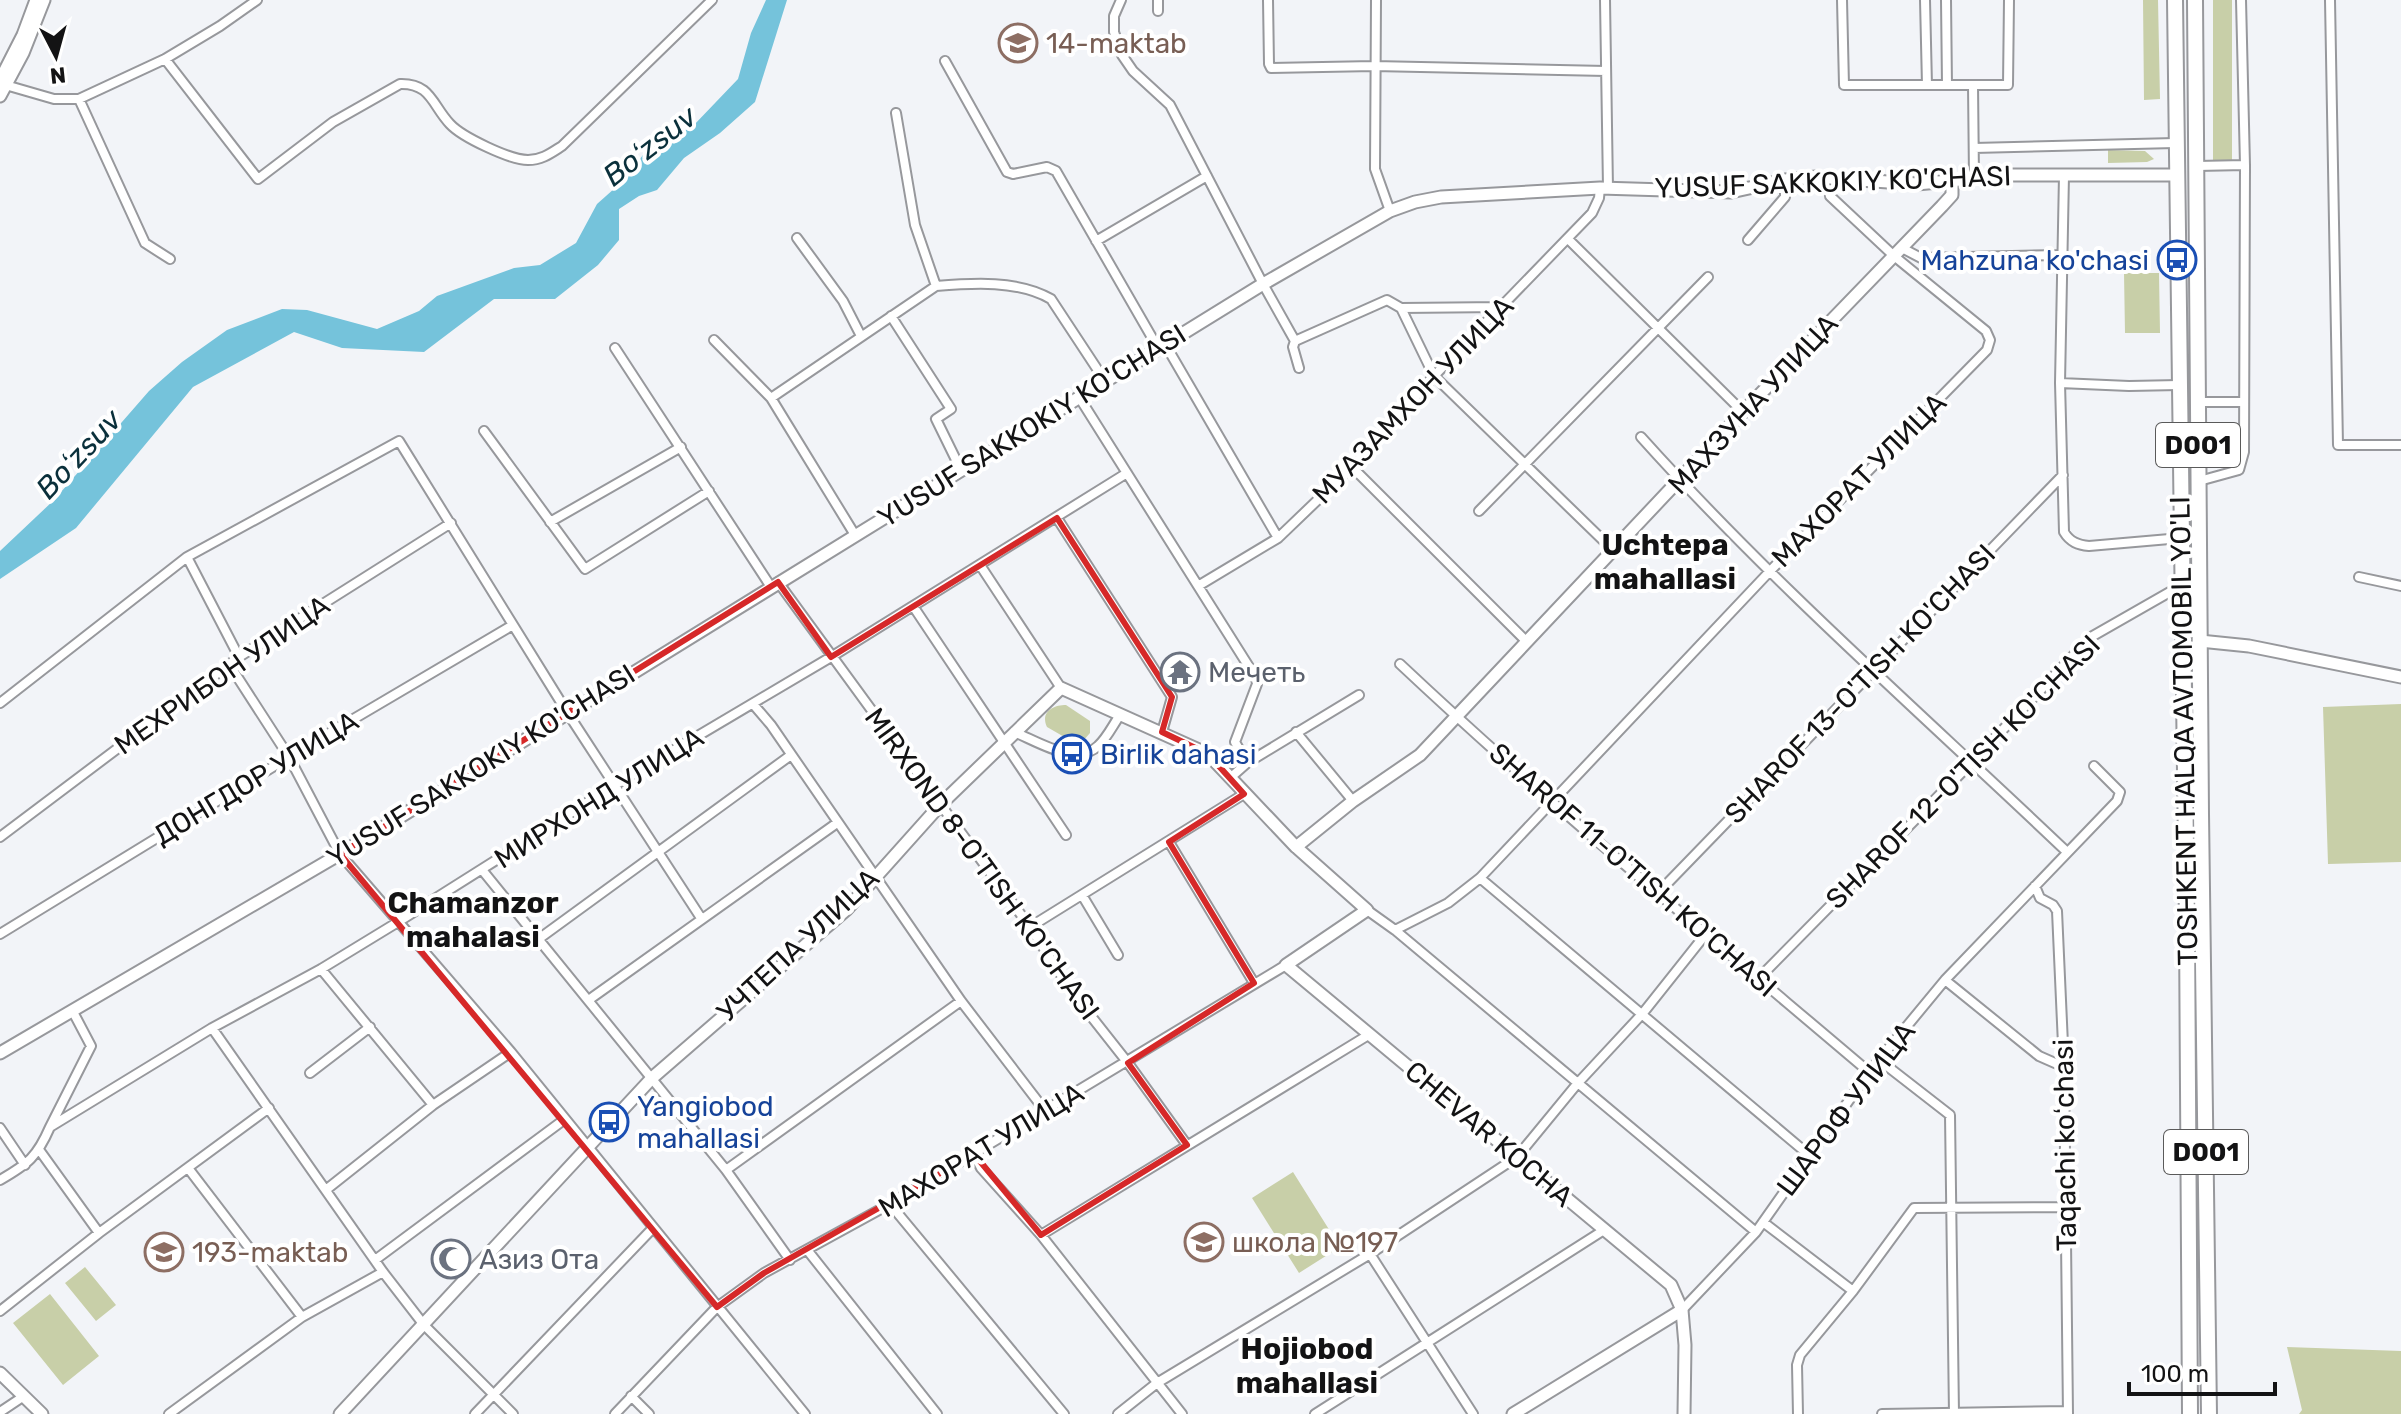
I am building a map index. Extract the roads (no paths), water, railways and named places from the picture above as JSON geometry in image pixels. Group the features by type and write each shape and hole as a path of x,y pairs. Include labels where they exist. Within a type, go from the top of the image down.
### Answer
{"highway":[{"name":"TOSHKENT HALQA AVTOMOBIL YO'LI","path":"2175,0 2190,1414"},
{"name":"TOSHKENT HALQA AVTOMOBIL YO'LI","path":"2195,0 2209,1414"},
{"path":"2180,482 2199,481"},
{"path":"2183,705 2200,705"},
{"path":"2189,1202 2206,1202"}],"street":[{"path":"2,86 36,0"},
{"path":"2,86 30,38 44,0"},
{"path":"2,86 54,99 79,99 165,59 257,0"},
{"path":"165,59 258,179 333,122 400,84 413,83 422,87 452,127 508,156 528,160 545,157 562,146 712,0"},
{"path":"1121,0 1114,16 1114,32 1122,55 1133,71 1170,105 1295,341"},
{"path":"1158,0 1158,11"},
{"path":"1268,0 1269,68 1374,66 1606,71"},
{"path":"1376,0 1375,169 1390,211"},
{"path":"1604,188 1605,0"},
{"path":"1842,0 1844,85 2008,85 2009,0"},
{"path":"1925,0 1927,85"},
{"path":"1946,0 1947,85"},
{"path":"2199,481 2230,474 2242,465 2245,165 2241,0"},
{"path":"2330,0 2338,445 2401,445"},
{"path":"945,61 1007,172 1013,174 1047,167 1056,171 1278,538"},
{"path":"1973,85 1974,178"},
{"path":"79,99 145,243 170,259"},
{"path":"896,113 915,225 936,286"},
{"path":"1974,148 2175,143"},
{"path":"2197,166 2245,165"},
{"path":"2064,175 2060,383 2064,532 2078,545 2181,538"},
{"name":"YUSUF SAKKOKIY KO'CHASI","path":"0,1053 340,854 1161,346 1390,211 1423,199 1458,195 1604,188 1731,192 1785,180 1821,177 1906,184 2064,175 2176,175"},
{"path":"1096,241 1207,176"},
{"path":"1748,240 1785,197 1785,180"},
{"name":"МАХЗУНА УЛИЦА","path":"1296,847 1353,801 1420,755 1952,195 1952,182"},
{"name":"МУАЗАМХОН УЛИЦА","path":"1198,586 1278,538 1352,467 1434,376 1569,240 1592,213 1604,188"},
{"name":"МАХОРАТ УЛИЦА","path":"1395,930 1448,903 1480,878 1771,570 1987,350 1990,340 1986,331 1830,196"},
{"path":"797,238 843,301 861,336"},
{"path":"1569,240 1743,412"},
{"path":"1898,252 1921,258 2061,255"},
{"path":"1479,511 1708,277"},
{"path":"771,398 936,286 989,284 1040,292 1051,299 1105,381"},
{"path":"1299,368 1293,347 1295,341 1387,300 1401,308 1502,307"},
{"path":"1401,308 1434,376 1613,550"},
{"path":"891,316 951,409 936,419 961,470"},
{"path":"714,340 771,398 855,535"},
{"name":"MIRXOND 8-O'TISH KO'CHASI","path":"615,348 775,585 941,804 1030,927 1072,992 1187,1145"},
{"path":"2060,383 2179,385"},
{"path":"1079,397 1256,678 1257,684 1235,742 1247,763"},
{"path":"2198,402 2242,402"},
{"path":"484,431 585,569 709,491"},
{"path":"1641,437 1771,570 2066,851"},
{"path":"0,703 187,557 396,441 401,443 567,712 701,918"},
{"path":"550,522 681,447"},
{"path":"1352,467 1526,641"},
{"name":"МИРХОНД УЛИЦА","path":"50,1127 212,1028 321,969 483,871 615,785 831,657 1127,473"},
{"name":"SHAROF 13-O'TISH KO'CHASI","path":"1657,894 2063,475"},
{"path":"1057,518 1172,697 1162,732"},
{"name":"МЕХРИБОН УЛИЦА","path":"0,837 239,657 451,523"},
{"path":"187,557 239,657"},
{"path":"980,565 1061,688 1208,754 1296,847 1367,910 1395,930 1756,1232"},
{"path":"2359,577 2401,586"},
{"name":"SHAROF 12-O'TISH KO'CHASI","path":"1759,978 2091,637 2182,585"},
{"path":"913,606 1066,835"},
{"name":"ДОНГДОР УЛИЦА","path":"0,934 289,757 513,625"},
{"path":"2200,641 2249,646 2401,677"},
{"path":"229,664 289,757 340,854 511,1052 805,1414"},
{"name":"SHAROF 11-O'TISH KO'CHASI","path":"1400,664 1657,894 1869,1072"},
{"name":"УЧТЕПА УЛИЦА","path":"340,1414 652,1078 847,909 941,804 1061,688"},
{"path":"1230,778 1247,763 1359,695"},
{"path":"753,704 771,725 961,1001 1046,1112"},
{"path":"1014,732 1062,751 1083,754 1100,745 1120,715"},
{"path":"1296,732 1353,801"},
{"path":"540,938 791,755"},
{"name":"ШАРОФ УЛИЦА","path":"1513,1414 1682,1310 1756,1232 1878,1059 1945,980 2117,801 2120,792 2094,766"},
{"path":"1030,927 1244,794"},
{"path":"590,999 837,823"},
{"path":"1169,842 1254,983"},
{"path":"483,871 726,1170 790,1260"},
{"path":"1480,878 1809,1155"},
{"name":"Taqachi koʻchasi","path":"2035,886 2040,898 2056,907 2057,911 2064,1067 2068,1412"},
{"path":"1082,895 1118,955"},
{"name":"МАХОРАТ УЛИЦА","path":"615,1414 717,1307 764,1273 890,1204 1128,1063 1286,965 1367,910"},
{"path":"1118,1414 1157,1383 1370,1254 1517,1157 1577,1084 1643,1013 1705,935"},
{"name":"CHEVAR KOCHA","path":"1286,965 1671,1285 1682,1310"},
{"path":"321,969 433,1105"},
{"path":"1945,980 2039,1056 2064,1067"},
{"path":"726,1170 961,1001"},
{"path":"0,1180 25,1165 40,1151 91,1046 72,1010"},
{"path":"310,1073 370,1027"},
{"path":"212,1028 383,1272 424,1325 513,1414"},
{"path":"1041,1235 1370,1034"},
{"path":"327,1189 433,1105 511,1052"},
{"path":"1878,1059 1950,1115 1954,1413"},
{"path":"0,1311 99,1233 269,1108"},
{"path":"375,1260 565,1119"},
{"path":"0,1128 25,1165"},
{"path":"40,1151 99,1233"},
{"path":"974,1154 981,1168 1041,1235 1182,1414"},
{"path":"188,1168 302,1317"},
{"path":"890,1204 1064,1414"},
{"path":"1798,1414 1797,1365 1800,1355 1853,1291 1914,1208 2067,1207"},
{"path":"1763,1222 1853,1291"},
{"path":"475,1414 653,1228"},
{"path":"1315,1414 1604,1230"},
{"path":"808,1251 937,1414"},
{"path":"1370,1254 1473,1414"},
{"path":"169,1414 302,1317 383,1272"},
{"path":"1682,1310 1684,1414"},
{"path":"0,1373 42,1414"},
{"path":"0,1412 24,1396"},
{"path":"631,1396 649,1414"},
{"path":"1882,1414 2068,1412"}],"water":[{"path":"766,0 787,0 755,102 720,133 684,158 657,190 639,196 619,209 619,240 598,265 555,299 494,299 424,352 342,348 294,332 193,387 76,528 0,579 0,551 54,500 149,391 182,362 227,330 282,309 307,310 377,329 419,311 437,296 514,268 540,265 576,243 597,204 624,180 646,151 693,126 738,79 751,33"}],"place":[{"name":"14-maktab","path":"1018,43"},
{"name":"Mahzuna ko'chasi","path":"2177,260"},
{"name":"Мечеть","path":"1180,672"},
{"name":"Birlik dahasi","path":"1072,754"},
{"name":"Yangiobod mahallasi","path":"609,1122"},
{"name":"школа №197","path":"1204,1242"},
{"name":"193-maktab","path":"164,1252"},
{"name":"Азиз Ота","path":"451,1259"}],"district":[{"name":"Uchtepa mahallasi","path":"1665,562"},
{"name":"Chamanzor mahalasi","path":"473,920"},
{"name":"Hojiobod mahallasi","path":"1307,1366"}],"water label":[{"name":"Boʻzsuv","path":"650,146"},
{"name":"Boʻzsuv","path":"79,454"}]}
